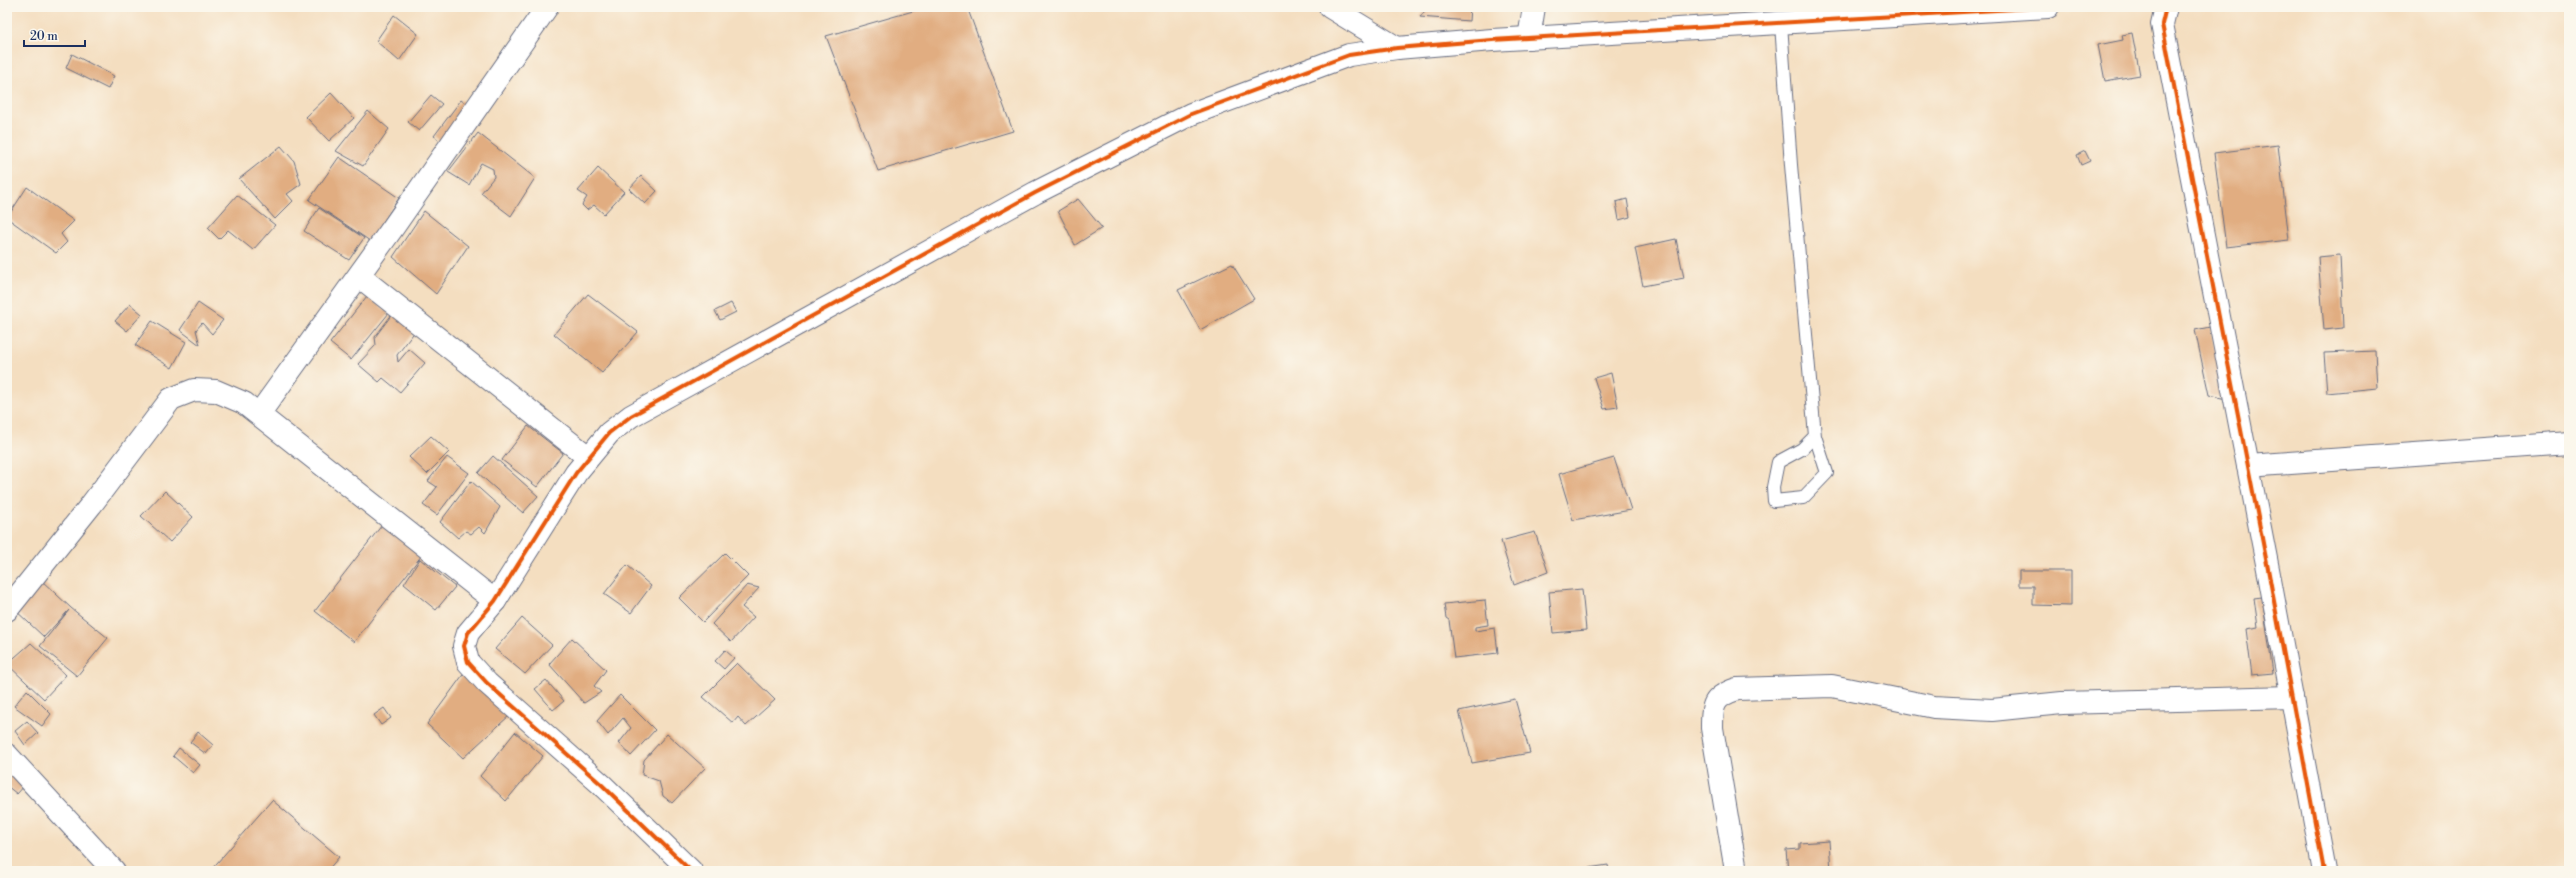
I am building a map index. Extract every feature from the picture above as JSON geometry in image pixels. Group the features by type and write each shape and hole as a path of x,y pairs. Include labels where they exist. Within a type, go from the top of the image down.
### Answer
{"street":[{"path":"259,414 359,276 547,7"},
{"path":"1330,7 1397,48"},
{"path":"1528,38 1534,7"},
{"path":"691,871 602,785 488,683 468,662 464,646 468,633 495,601 588,457 609,433 631,416 1035,193 1191,114 1349,55 1397,48 1775,18 2048,7"},
{"path":"2166,7 2162,24 2248,466 2324,871"},
{"path":"359,276 588,457"},
{"path":"7,610 91,505 171,398 194,390 216,391 244,403 495,601"},
{"path":"2248,466 2569,444"},
{"path":"1736,871 1712,728 1712,707 1722,694 1737,689 1832,686 1934,707 1992,710 2062,703 2292,697"},
{"path":"7,755 114,871"}],"lane":[{"path":"1775,18 1791,165 1815,436 1827,473 1803,498 1774,501 1773,487 1778,462 1802,448 1815,436"}],"building":[{"path":"927,7 967,7 1013,131 878,171 826,36"},
{"path":"1428,7 1470,7 1469,21 1420,17"},
{"path":"394,15 418,34 399,61 376,41"},
{"path":"2132,33 2140,75 2105,81 2098,45 2123,40 2122,35"},
{"path":"72,54 114,76 108,89 66,68"},
{"path":"331,93 354,118 329,141 306,117"},
{"path":"431,95 442,104 419,131 408,122"},
{"path":"461,100 470,107 440,141 434,136"},
{"path":"368,111 389,129 363,166 336,151"},
{"path":"478,133 535,178 511,216 481,193 494,177 493,169 481,163 469,185 448,172"},
{"path":"2278,145 2289,240 2226,247 2214,153"},
{"path":"281,146 294,161 301,184 287,194 293,201 275,219 239,179"},
{"path":"2085,151 2090,161 2081,165 2077,155"},
{"path":"339,157 399,198 370,241 309,200"},
{"path":"598,168 624,192 604,214 594,205 587,210 582,205 587,197 578,191"},
{"path":"641,176 657,191 645,204 629,189"},
{"path":"27,187 74,221 61,234 67,242 56,253 7,218"},
{"path":"237,195 275,225 253,250 228,230 219,239 208,228"},
{"path":"1078,199 1102,228 1075,245 1058,211"},
{"path":"1627,199 1630,217 1619,220 1616,202"},
{"path":"319,208 364,238 349,260 304,231"},
{"path":"424,211 468,246 436,294 393,257"},
{"path":"1676,239 1684,278 1643,286 1635,248"},
{"path":"2340,255 2343,328 2324,330 2318,257"},
{"path":"1232,264 1254,299 1200,330 1178,290"},
{"path":"588,294 638,332 602,373 554,334"},
{"path":"367,296 389,313 351,360 330,343"},
{"path":"198,303 223,320 212,334 202,323 196,330 200,345 180,330"},
{"path":"731,303 736,312 720,320 715,311"},
{"path":"130,304 142,314 127,331 115,321"},
{"path":"393,313 416,330 397,355 398,362 409,349 425,363 400,392 383,378 379,382 358,364 376,345 375,337"},
{"path":"152,321 186,342 172,368 135,345"},
{"path":"2210,327 2226,399 2209,395 2195,330"},
{"path":"2375,351 2377,388 2327,393 2324,353"},
{"path":"1611,373 1618,407 1604,409 1594,378"},
{"path":"528,426 563,453 537,487 502,460"},
{"path":"431,436 449,452 427,474 409,457"},
{"path":"493,456 538,496 523,513 478,473"},
{"path":"447,457 469,473 437,515 423,505 437,487 428,481"},
{"path":"1614,458 1631,510 1573,520 1559,474"},
{"path":"471,481 500,507 485,533 479,527 471,534 466,531 458,538 440,522"},
{"path":"165,491 193,517 170,542 141,516"},
{"path":"382,525 422,555 354,642 315,611"},
{"path":"1535,532 1548,572 1514,585 1501,541"},
{"path":"725,553 748,576 703,622 679,598"},
{"path":"420,559 455,587 436,610 404,584"},
{"path":"627,565 651,586 631,613 604,594"},
{"path":"2019,571 2071,571 2071,606 2033,605 2033,586 2019,586"},
{"path":"41,580 71,608 108,638 77,676 40,646 69,610 44,637 14,609"},
{"path":"747,585 759,588 742,607 754,617 731,642 712,624"},
{"path":"1582,589 1586,630 1553,633 1549,592"},
{"path":"2262,597 2273,673 2252,675 2246,629 2258,627 2254,598"},
{"path":"1485,600 1488,625 1475,627 1475,631 1495,628 1498,653 1454,658 1449,620 1446,618 1444,604"},
{"path":"522,618 552,645 525,674 495,649"},
{"path":"572,638 606,670 594,686 601,692 584,703 549,664"},
{"path":"31,643 66,675 44,699 7,664"},
{"path":"725,650 734,658 724,669 715,661"},
{"path":"737,663 775,700 746,726 738,717 733,723 703,697"},
{"path":"465,672 510,715 463,758 427,724"},
{"path":"546,680 564,701 553,710 535,689"},
{"path":"27,690 51,714 42,726 14,706"},
{"path":"620,695 655,730 631,756 619,743 631,728 623,718 608,735 597,721"},
{"path":"1515,699 1530,753 1472,763 1459,711"},
{"path":"384,708 391,718 381,725 374,715"},
{"path":"27,721 38,733 25,745 15,731"},
{"path":"198,732 213,745 206,754 190,742"},
{"path":"515,732 543,756 506,801 480,776"},
{"path":"667,734 705,768 672,803 663,796 659,781 642,775 644,760"},
{"path":"179,748 200,765 193,773 173,756"},
{"path":"11,772 26,784 17,794 7,786 7,777"},
{"path":"272,800 339,857 327,871 210,871"},
{"path":"1829,841 1831,871 1788,871 1786,850 1800,849 1800,843"},
{"path":"1608,865 1609,871 1575,871 1575,870"}],"cycle path":[{"path":"691,871 602,785 487,683 468,662 464,646 468,633 495,601 576,473 609,433 631,416 1035,193 1191,114 1349,55 1397,48 1492,40 2048,7"},
{"path":"2166,7 2162,24 2268,569 2324,871"}]}
